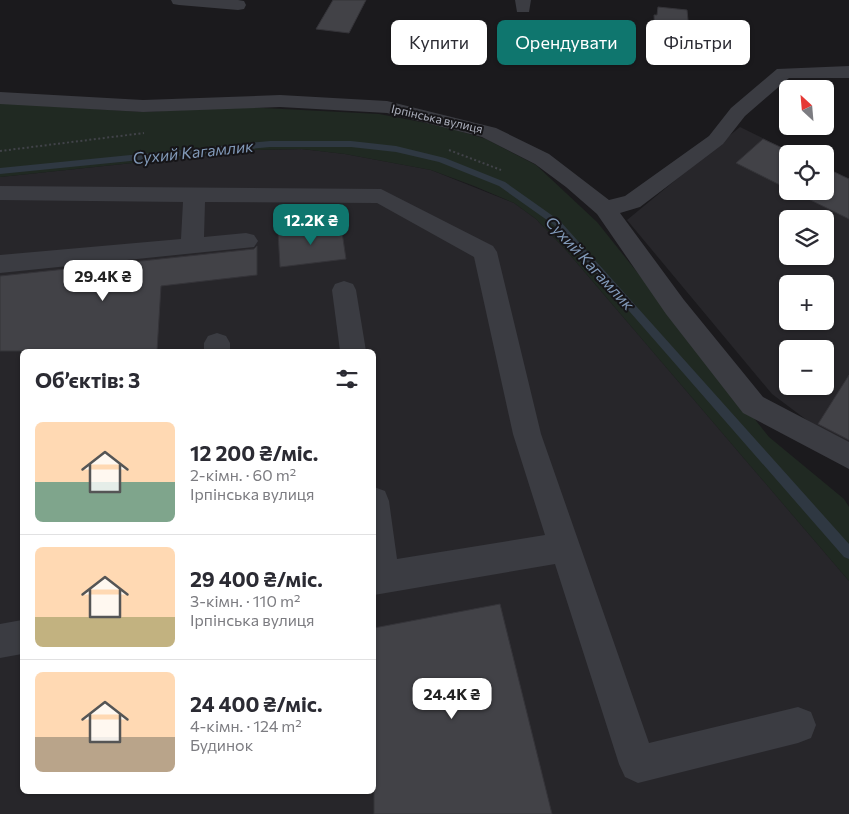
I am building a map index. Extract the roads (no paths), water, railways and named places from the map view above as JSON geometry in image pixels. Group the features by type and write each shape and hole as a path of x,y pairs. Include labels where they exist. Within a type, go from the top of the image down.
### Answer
{"street":[{"path":"179,0 238,5"},
{"path":"605,208 632,202 708,145 738,112 784,73 849,72"},
{"name":"Ірпінська вулиця","path":"0,98 143,106 280,101 386,107 489,132 542,159 605,208 675,307 753,404 849,456"},
{"path":"0,192 381,196 485,252 527,434 638,764 798,725"},
{"path":"192,246 194,194"},
{"path":"0,264 246,241"},
{"path":"344,290 353,349"},
{"path":"376,532 379,578 564,547"},
{"path":"0,641 20,637"}],"waterway":[{"name":"Сухий Кагамлик","path":"0,171 270,144 351,144 396,149 442,160 502,184 557,223 849,553"}]}
